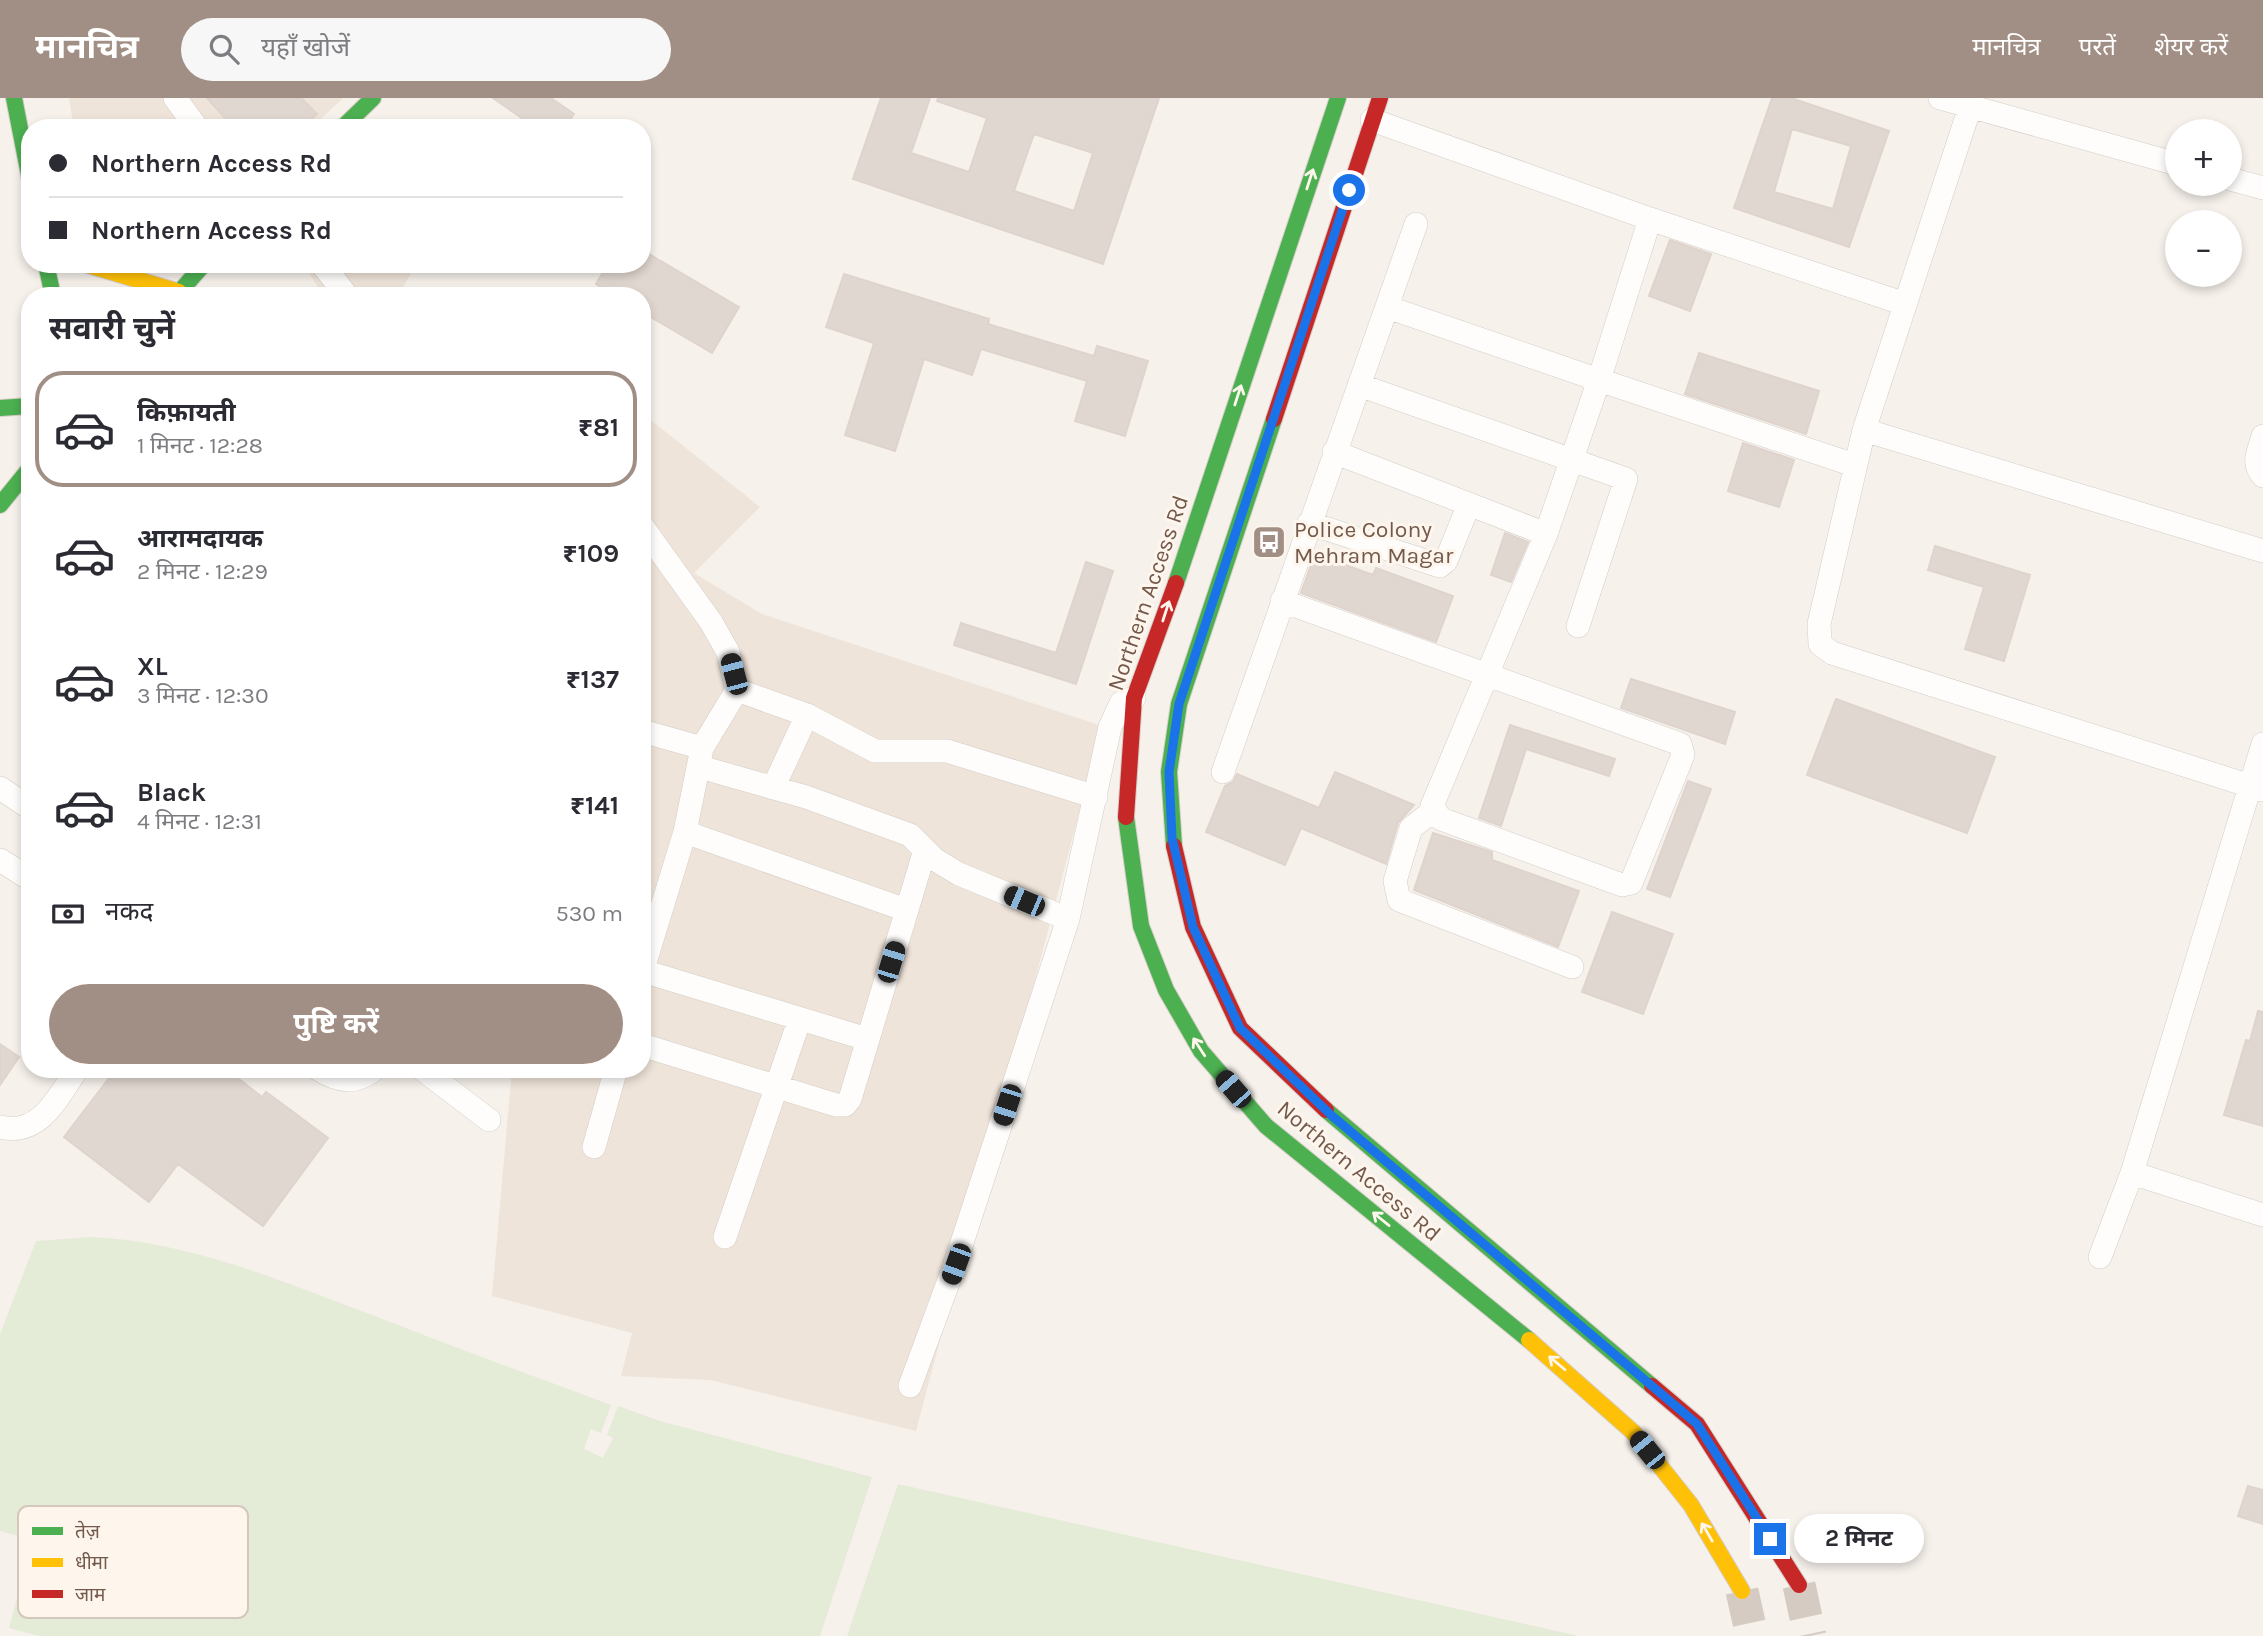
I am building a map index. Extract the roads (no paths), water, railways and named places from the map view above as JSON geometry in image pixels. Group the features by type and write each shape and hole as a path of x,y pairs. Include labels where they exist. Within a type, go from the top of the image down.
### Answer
{"main road":[{"path":"15,98 21,131"},
{"path":"351,119 373,98"},
{"name":"Northern Access Rd","path":"1338,98 1176,647 1179,704 1169,772 1172,838 1193,927 1240,1028 1331,1115 1697,1424 1799,1585"},
{"name":"Northern Access Rd","path":"1380,98 1176,647 1134,698 1125,826 1141,926 1167,990 1201,1051 1266,1126 1564,1368 1633,1432 1691,1505 1742,1591"},
{"path":"113,273 156,287"},
{"path":"184,287 196,273"},
{"path":"0,408 21,407"},
{"path":"0,505 21,479"}],"street":[{"path":"175,98 190,119"},
{"path":"1940,98 2165,161"},
{"path":"1970,107 1854,465 1818,624 1818,634 1824,649 2257,788"},
{"path":"1372,120 1650,219 1905,304"},
{"path":"2242,182 2263,188"},
{"path":"1282,601 1489,677 1682,746 1683,755 1634,880 1622,885 1441,820 1433,811 1434,799 1489,677 1574,458 1650,219"},
{"path":"1223,772 1416,224"},
{"path":"1387,307 1854,465"},
{"path":"1359,385 1574,458 1626,480 1578,626"},
{"path":"1864,430 2263,551"},
{"path":"2263,436 2256,465 2263,476"},
{"path":"1334,452 1546,534"},
{"path":"1309,523 1440,566 1446,561 1469,504"},
{"path":"651,539 711,622 728,652 737,690 701,757 685,832 651,945"},
{"path":"737,690 807,715 875,751 947,751 1096,797"},
{"path":"910,1386 956,1264 1068,919 1115,711 1121,703 1134,698"},
{"path":"773,788 807,715"},
{"path":"651,736 773,788 910,835 925,850 959,874 1068,919"},
{"path":"2100,1258 2132,1173 2257,788 2263,744"},
{"path":"0,788 21,802"},
{"path":"1433,811 1411,828 1395,881 1399,900 1572,967"},
{"path":"685,832 906,911"},
{"path":"651,1048 836,1105 845,1105 850,1099 925,850"},
{"path":"0,860 21,873"},
{"path":"651,975 867,1040"},
{"path":"726,1237 799,1021"},
{"path":"0,1126 22,1128 40,1121 71,1078"},
{"path":"337,1078 346,1082 361,1078"},
{"path":"434,1078 489,1120"},
{"path":"594,1147 613,1078"},
{"path":"2132,1173 2263,1215"}],"tunnel":[{"path":"1799,1585 1810,1636"},
{"path":"1742,1591 1752,1636"}],"place":[{"name":"Police Colony Mehram Magar","path":"1269,542"}]}
